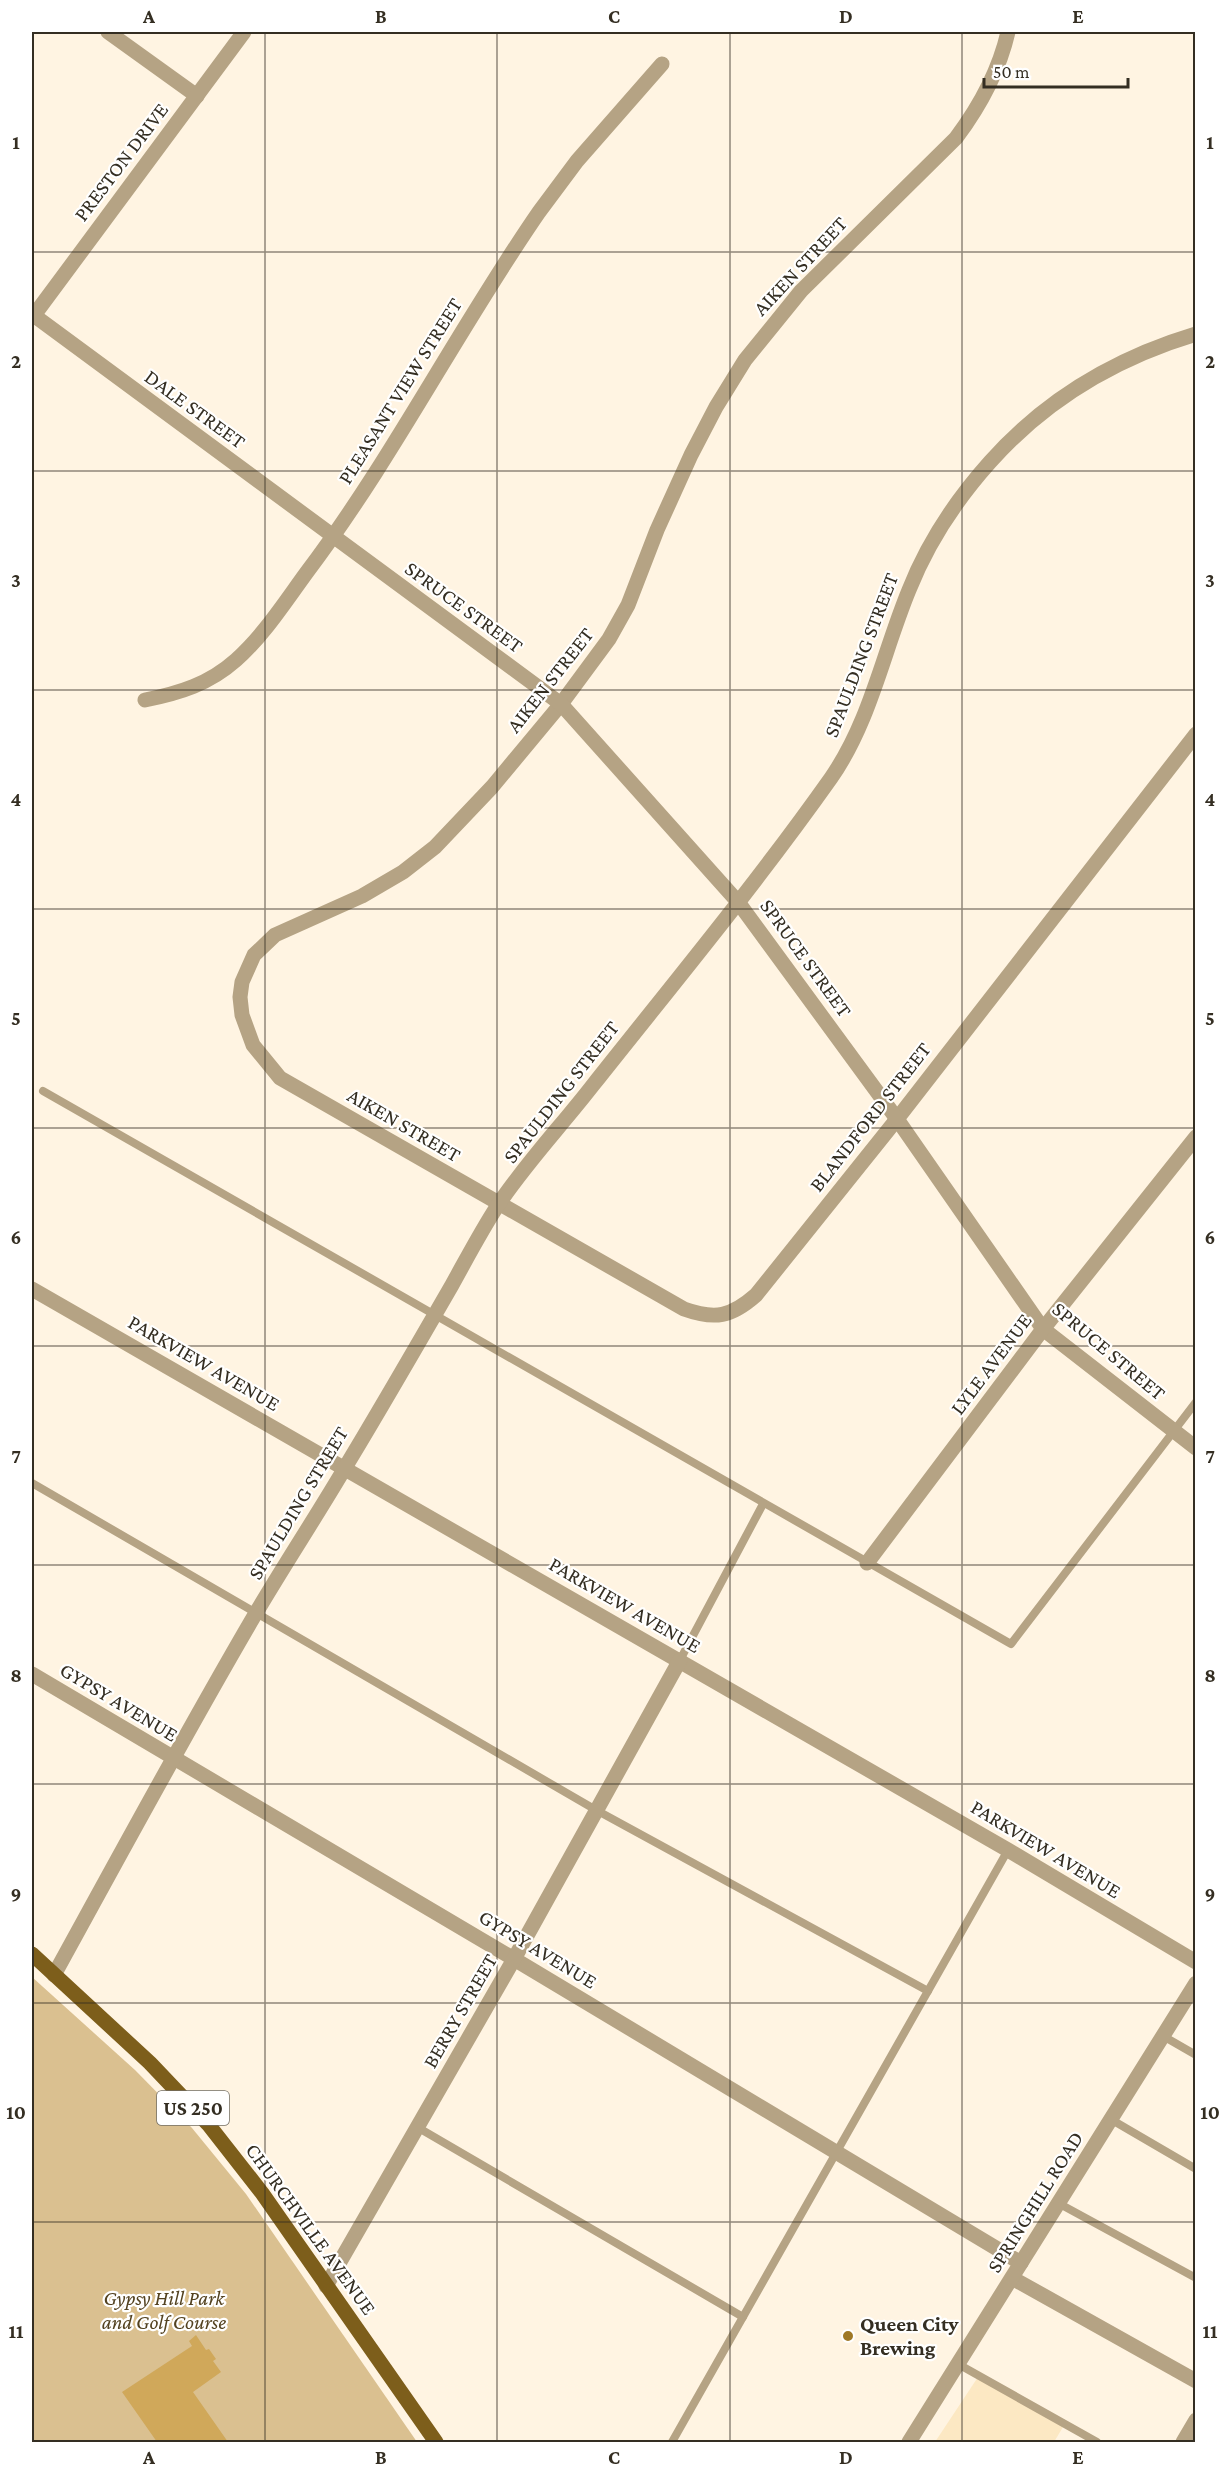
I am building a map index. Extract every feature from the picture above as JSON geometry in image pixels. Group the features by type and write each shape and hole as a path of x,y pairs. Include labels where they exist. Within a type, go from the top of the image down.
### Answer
{"main road":[{"name":"CHURCHVILLE AVENUE","path":"32,1954 150,2063 208,2124 262,2193 436,2442"}],"street":[{"path":"108,32 197,96"},
{"name":"PRESTON DRIVE","path":"32,316 244,32"},
{"name":"AIKEN STREET","path":"499,1204 280,1078 264,1060 249,1036 242,1015 240,989 250,962 272,937 376,888 403,872 435,847 492,787 561,704 601,652 621,619 691,455 716,407 739,370 765,333 801,291 956,138 969,121 990,84 1008,32"},
{"name":"PLEASANT VIEW STREET","path":"146,700 194,687 234,662 255,643 334,537 535,217 577,161 662,64"},
{"name":"DALE STREET","path":"32,316 334,537"},
{"name":"SPAULDING STREET","path":"54,1975 173,1758 256,1614 345,1469 499,1204 738,902 835,772 874,689 916,572 941,527 966,491 1019,432 1082,383 1145,351 1196,334"},
{"name":"SPRUCE STREET","path":"334,537 561,704 738,902 897,1119 1043,1329 1196,1448"},
{"name":"BLANDFORD STREET","path":"499,1204 684,1309 702,1315 727,1314 745,1305 756,1295 897,1119 1035,938 1196,734"},
{"name":"LYLE AVENUE","path":"867,1563 1043,1329 1196,1137"},
{"name":"PARKVIEW AVENUE","path":"32,1289 680,1660 1196,1962"},
{"name":"BERRY STREET","path":"326,2286 514,1959 680,1660"},
{"name":"GYPSY AVENUE","path":"32,1674 1022,2263"},
{"name":"SPRINGHILL ROAD","path":"909,2442 1196,1983"},
{"path":"1012,2278 1196,2381"},
{"path":"1183,2442 1196,2420"}],"lane":[{"path":"43,1091 1011,1644 1196,1402"},
{"path":"32,1482 596,1810 928,1991"},
{"path":"680,1660 764,1504"},
{"path":"672,2442 1008,1850"},
{"path":"1163,2036 1196,2055"},
{"path":"1112,2120 1196,2169"},
{"path":"417,2127 743,2317"},
{"path":"1058,2203 1196,2278"},
{"path":"958,2364 1096,2442"}],"shaded area":[{"path":"196,2335 206,2350 209,2349 216,2359 213,2361 221,2372 193,2392 228,2442 157,2442 122,2392 192,2346 189,2341"},
{"path":"980,2374 1066,2422 1054,2442 935,2442"}],"green space":[{"name":"Gypsy Hill Park and Golf Course","path":"32,1977 135,2070 192,2128 246,2194 417,2442 32,2442"}],"place":[{"name":"Queen City Brewing","path":"848,2336"}]}
